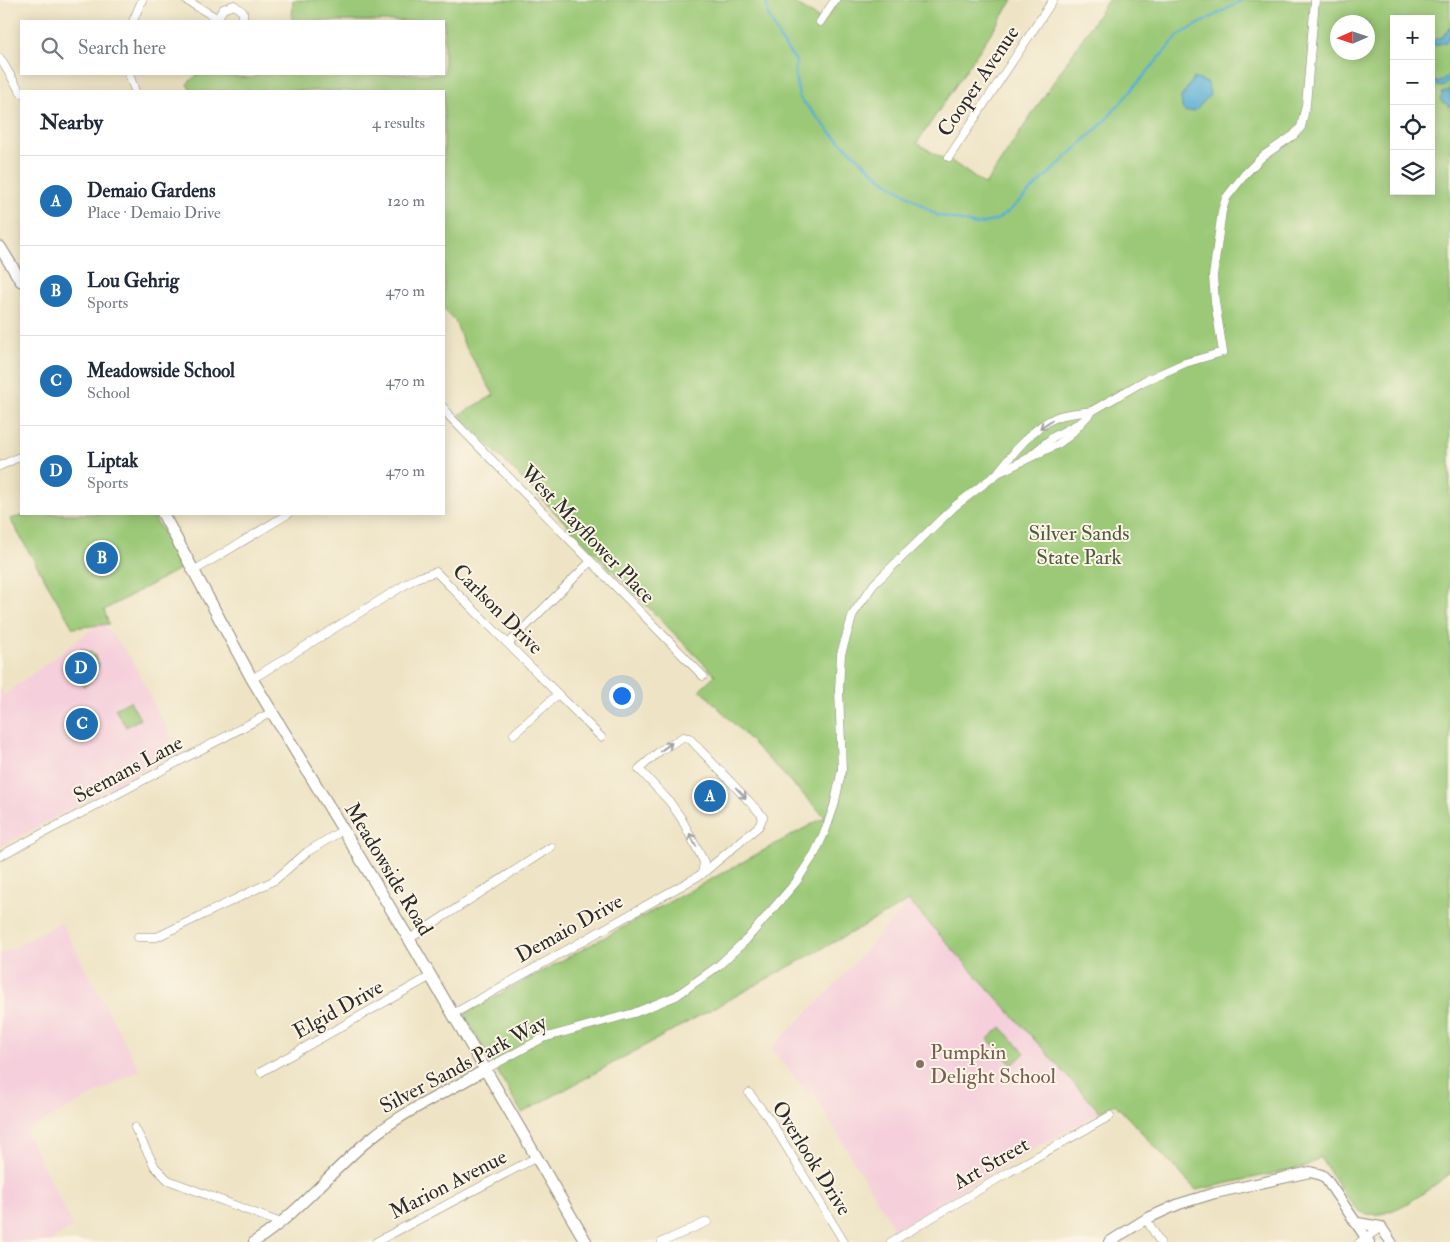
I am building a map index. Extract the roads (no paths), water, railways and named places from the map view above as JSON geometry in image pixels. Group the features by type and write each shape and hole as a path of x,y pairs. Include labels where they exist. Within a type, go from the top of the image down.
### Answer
{"main road":[{"path":"0,247 20,279"},
{"name":"Meadowside Road","path":"164,515 252,678 431,976 586,1242"}],"street":[{"path":"132,20 142,0"},
{"path":"186,0 218,20"},
{"path":"820,22 834,0"},
{"name":"Cooper Avenue","path":"948,157 1053,0"},
{"name":"Silver Sands Park Way","path":"998,473 1028,458 1053,437 1081,422 1092,411 1163,372 1224,352 1215,302 1213,276 1222,211 1226,198 1245,174 1263,156 1294,135 1301,127 1306,105 1315,0"},
{"path":"220,20 223,9 234,5 243,12 244,20"},
{"path":"0,58 20,91"},
{"path":"129,75 135,90"},
{"name":"Silver Sands Park Way","path":"254,1242 281,1223 356,1150 379,1132 543,1038 634,1013 676,996 718,966 770,914 796,882 814,853 834,806 842,769 839,666 845,637 853,614 874,584 905,552 955,506 998,473 1034,433 1050,420 1061,416 1092,411"},
{"name":"West Mayflower Place","path":"446,418 703,676"},
{"path":"0,466 20,456"},
{"path":"195,570 286,515"},
{"path":"509,643 590,562"},
{"name":"Carlson Drive","path":"252,678 416,578 436,572 601,737"},
{"path":"514,734 558,694"},
{"name":"Seemans Lane","path":"0,856 272,712"},
{"name":"Demaio Drive","path":"453,1014 702,874 759,826 763,817 689,738 683,736 639,769 669,801 681,818 704,862 702,874"},
{"path":"138,937 157,937 275,880 307,852 343,830"},
{"path":"409,939 551,847"},
{"name":"Elgid Drive","path":"262,1072 431,976"},
{"name":"Overlook Drive","path":"749,1093 770,1120 844,1242"},
{"name":"Art Street","path":"892,1242 1009,1172 1110,1116"},
{"path":"135,1128 155,1167 168,1180 281,1223"},
{"name":"Marion Avenue","path":"376,1242 537,1157"},
{"path":"1109,1242 1146,1219 1191,1200 1284,1176 1310,1172 1322,1175 1326,1179 1358,1223 1365,1240 1381,1227"},
{"path":"1146,1219 1160,1242"},
{"path":"662,1242 707,1222"},
{"path":"1358,1223 1381,1227 1391,1242"}],"water":[{"path":"1450,27 1450,35 1446,42 1435,45 1435,40 1442,37"},
{"path":"1450,75 1450,80 1443,87 1435,86 1435,81 1438,82"},
{"path":"1194,78 1208,83 1210,95 1195,111 1185,112 1182,108 1181,97"},
{"path":"1450,90 1450,107 1440,100 1443,92"}],"waterway":[{"path":"766,0 768,14 781,41 796,61 795,75 799,97 832,134 881,178 937,215 977,225 996,220 1008,212 1103,123 1179,35 1243,0"}],"place":[{"name":"Lou Gehrig","path":"102,558"},
{"name":"Liptak","path":"81,668"},
{"name":"Meadowside School","path":"82,724"},
{"name":"Demaio Gardens","path":"710,796"},
{"name":"Pumpkin Delight School","path":"920,1064"}],"park label":[{"name":"Silver Sands State Park","path":"1079,545"}]}
